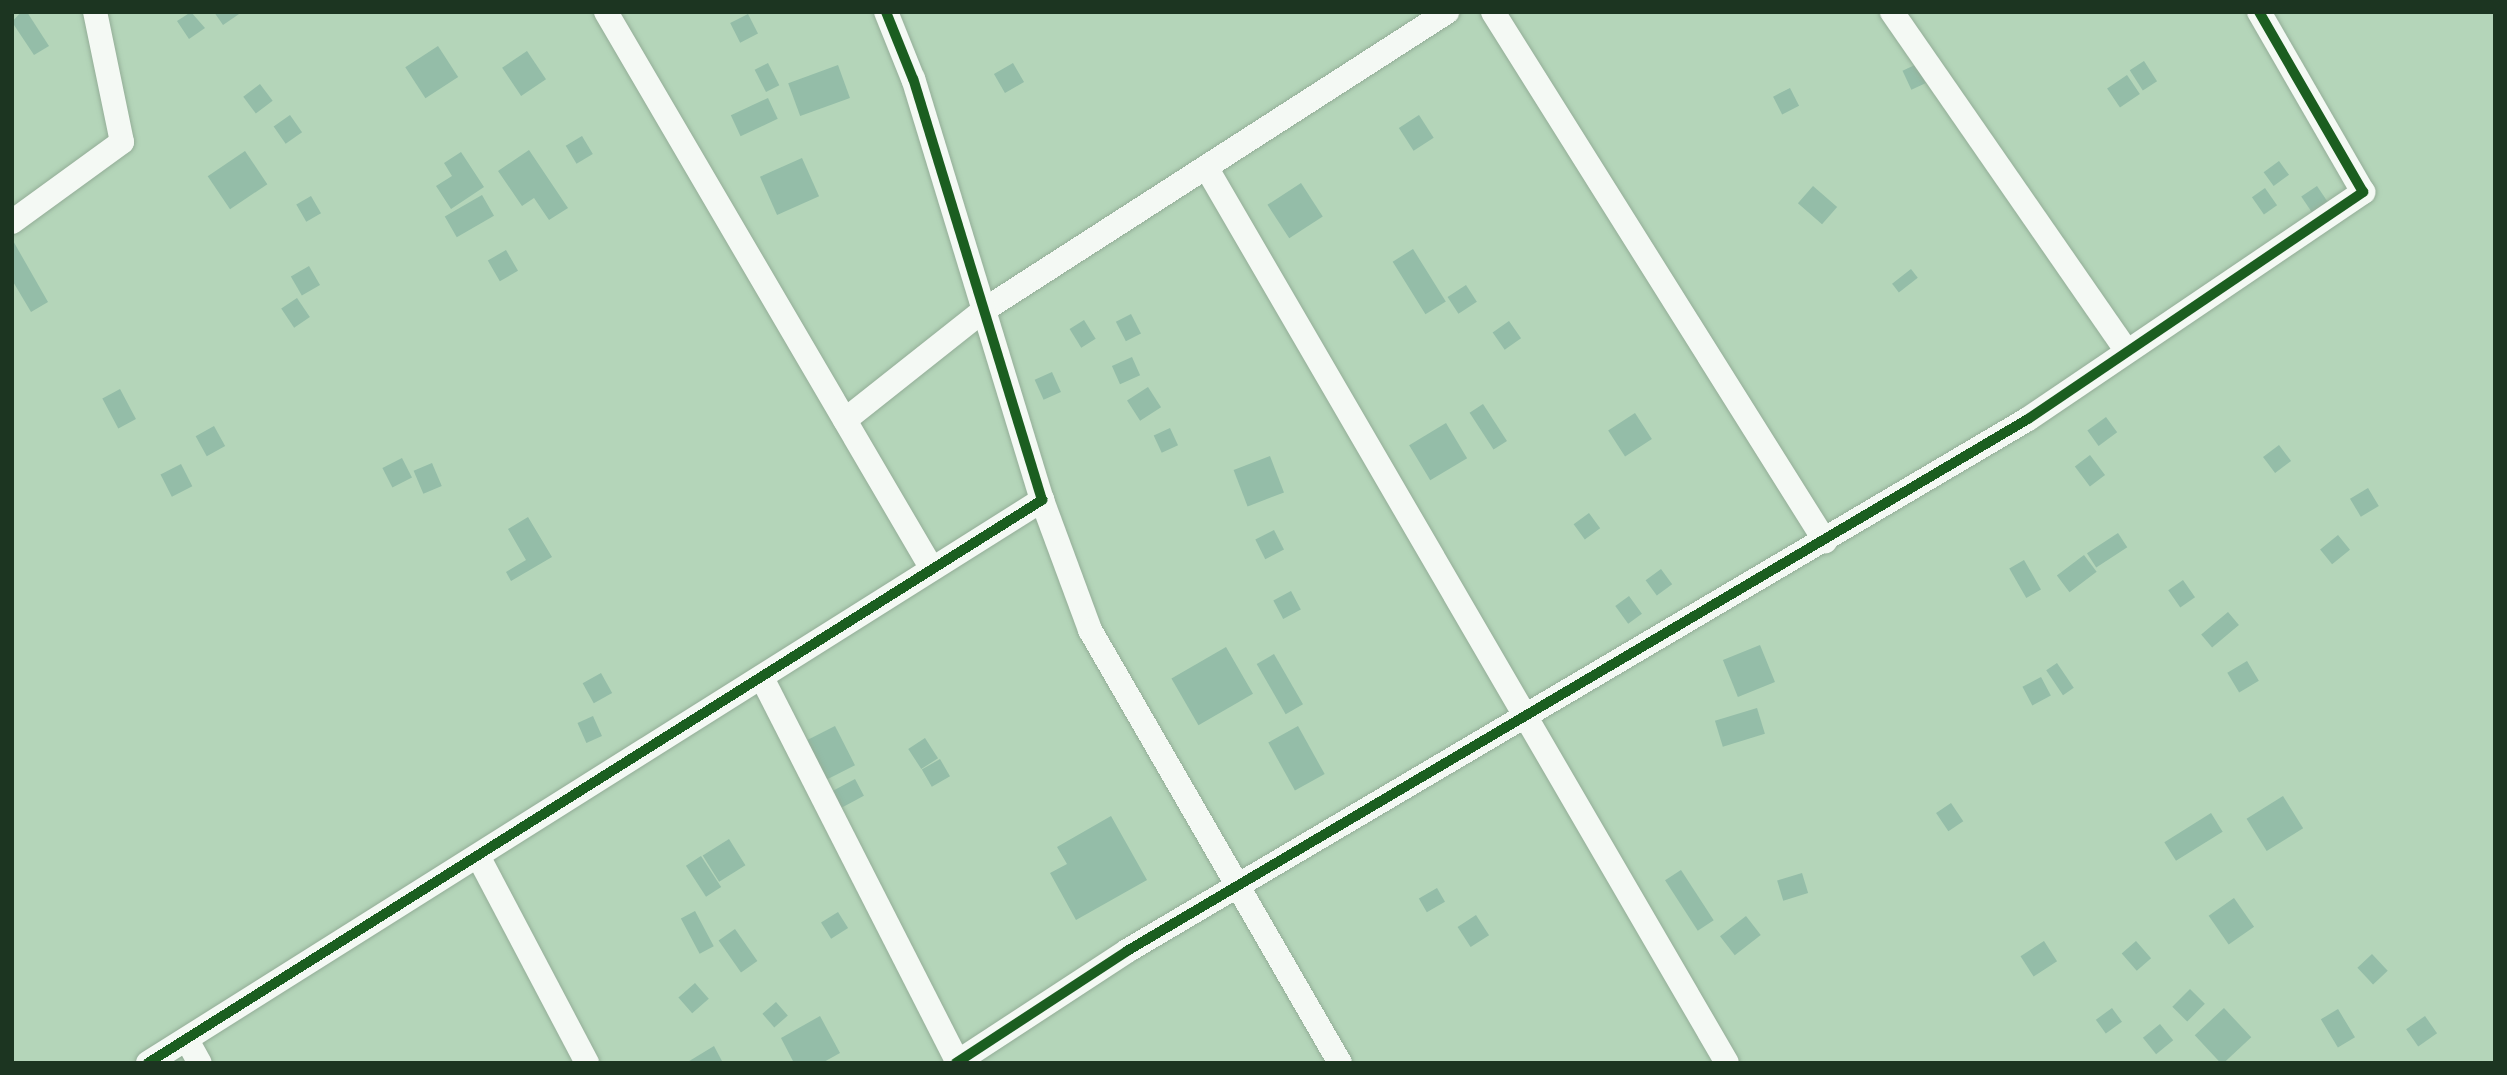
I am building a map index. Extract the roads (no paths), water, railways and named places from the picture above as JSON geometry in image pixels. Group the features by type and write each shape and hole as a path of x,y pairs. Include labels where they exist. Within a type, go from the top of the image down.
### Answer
{"street":[{"path":"12,222 122,142 95,12"},
{"path":"606,12 932,569"},
{"path":"886,12 913,79 1042,500 1090,630 1235,887 1340,1063"},
{"path":"845,420 984,310 1447,12"},
{"path":"1493,12 1825,541"},
{"path":"1892,12 2127,351"},
{"path":"762,677 957,1062 986,1055 1127,951 1528,717 2028,419 2363,192 2259,12"},
{"path":"1206,167 1727,1063"},
{"path":"148,1063 1042,500"},
{"path":"478,856 587,1063"},
{"path":"187,1040 200,1063"}]}
